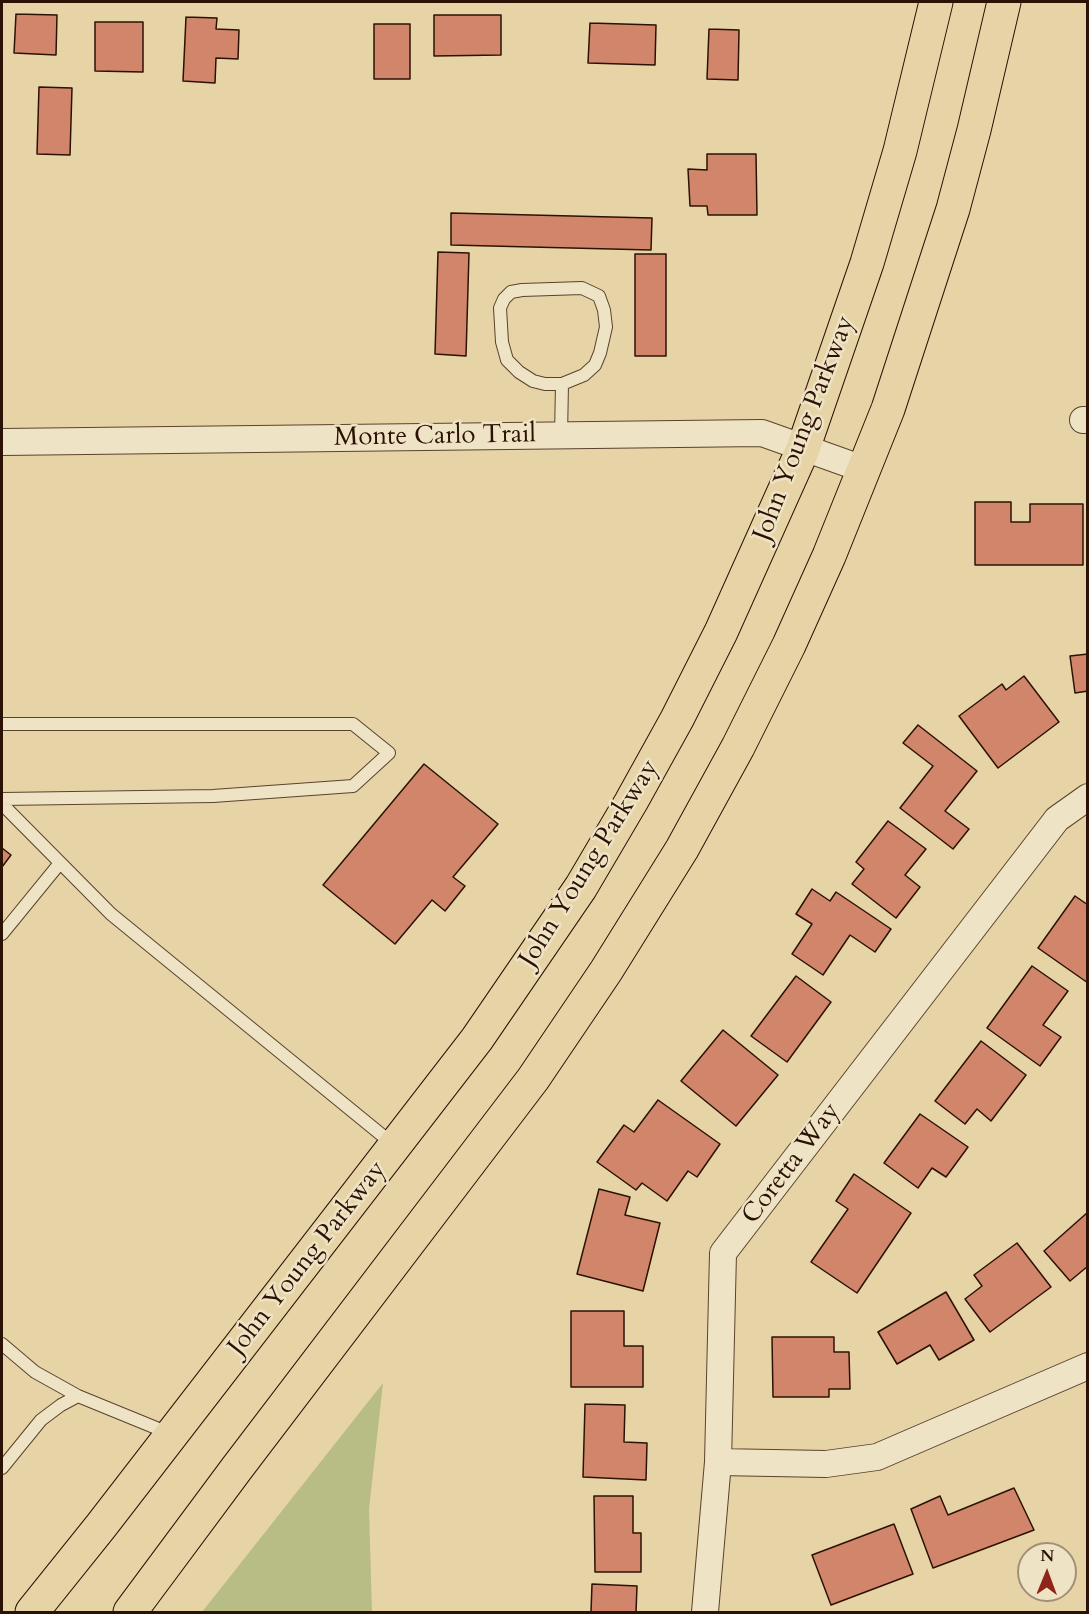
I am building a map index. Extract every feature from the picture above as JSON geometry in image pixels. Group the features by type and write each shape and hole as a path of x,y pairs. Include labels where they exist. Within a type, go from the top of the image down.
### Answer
{"main road":[{"name":"John Young Parkway","path":"32,1612 172,1435 477,1039 581,886 678,719 721,632 803,449 867,263 900,151 936,2"},
{"path":"130,1612 533,1080 606,971 682,849 738,747 789,645 829,556 888,409 953,209 977,120 1004,2"}],"street":[{"name":"Monte Carlo Trail","path":"2,442 762,433 863,469"},
{"name":"Coretta Way","path":"705,1612 718,1461 723,1253 1057,819 1088,797"},
{"path":"718,1461 826,1464 877,1457 1088,1366"}],"lane":[{"path":"574,288 591,291 599,296 606,327 600,354 595,365 584,375 562,384 533,381 507,360 502,342 500,308 504,298 511,292 574,288"},
{"path":"561,436 562,384"},
{"path":"2,724 353,724 389,753 353,786 213,796 2,799"},
{"path":"2,804 111,914 395,1146"},
{"path":"2,934 60,863"},
{"path":"2,1344 35,1372 78,1396 172,1435"},
{"path":"2,1468 41,1420 78,1396"}],"green space":[{"path":"383,1383 369,1509 372,1612 202,1612"}],"building":[{"path":"16,14 57,15 56,55 14,53"},
{"path":"434,15 501,15 501,55 434,56"},
{"path":"186,17 217,18 216,29 239,30 238,59 216,58 215,83 183,81"},
{"path":"95,22 143,22 143,72 95,71"},
{"path":"590,23 656,25 655,65 588,63"},
{"path":"374,24 410,24 410,79 374,79"},
{"path":"709,29 739,30 738,80 707,79"},
{"path":"39,87 72,88 70,155 37,154"},
{"path":"707,154 756,154 757,215 708,215 707,206 690,206 688,169 707,170"},
{"path":"451,213 652,218 651,250 451,245"},
{"path":"438,252 469,253 466,356 435,354"},
{"path":"635,254 666,254 666,356 635,356"},
{"path":"975,502 1011,502 1011,522 1030,522 1030,504 1083,504 1083,565 975,565"},
{"path":"1088,654 1088,691 1075,693 1070,656"},
{"path":"1024,676 1059,722 998,768 959,716 1002,684 1006,690"},
{"path":"918,725 977,771 945,811 969,829 953,849 900,808 933,766 903,743"},
{"path":"424,764 498,824 453,877 465,886 445,911 432,900 395,944 323,885"},
{"path":"888,821 926,849 905,875 920,887 896,918 852,884 864,869 856,862"},
{"path":"2,848 11,855 2,867"},
{"path":"812,889 830,901 836,892 891,929 875,952 850,935 823,975 792,954 812,924 796,914"},
{"path":"1075,896 1088,905 1088,983 1038,948"},
{"path":"1032,966 1068,991 1043,1025 1061,1037 1040,1066 987,1028"},
{"path":"796,976 831,1002 787,1062 751,1036"},
{"path":"723,1030 778,1075 736,1126 681,1081"},
{"path":"981,1041 1026,1075 991,1121 977,1109 965,1124 935,1101"},
{"path":"658,1100 720,1144 697,1177 688,1171 667,1201 642,1183 636,1190 597,1162 624,1125 634,1132"},
{"path":"920,1114 968,1147 946,1177 932,1168 918,1188 884,1163"},
{"path":"854,1174 911,1213 857,1293 811,1262 848,1209 836,1201"},
{"path":"599,1189 630,1197 625,1215 660,1223 643,1291 577,1274"},
{"path":"1088,1212 1088,1266 1070,1281 1044,1251"},
{"path":"1017,1243 1051,1287 990,1332 965,1299 982,1286 974,1275"},
{"path":"946,1292 974,1340 939,1360 930,1345 897,1364 878,1332"},
{"path":"571,1311 624,1311 624,1346 643,1346 643,1387 571,1387"},
{"path":"772,1337 834,1337 834,1352 849,1352 850,1389 829,1389 829,1397 773,1397"},
{"path":"585,1404 625,1405 624,1442 647,1443 646,1480 583,1477"},
{"path":"1014,1488 1034,1530 933,1568 911,1509 940,1496 948,1515"},
{"path":"594,1496 633,1496 633,1533 641,1533 641,1572 595,1572"},
{"path":"894,1524 913,1574 831,1605 812,1555"},
{"path":"592,1584 637,1586 636,1612 591,1612"}]}
